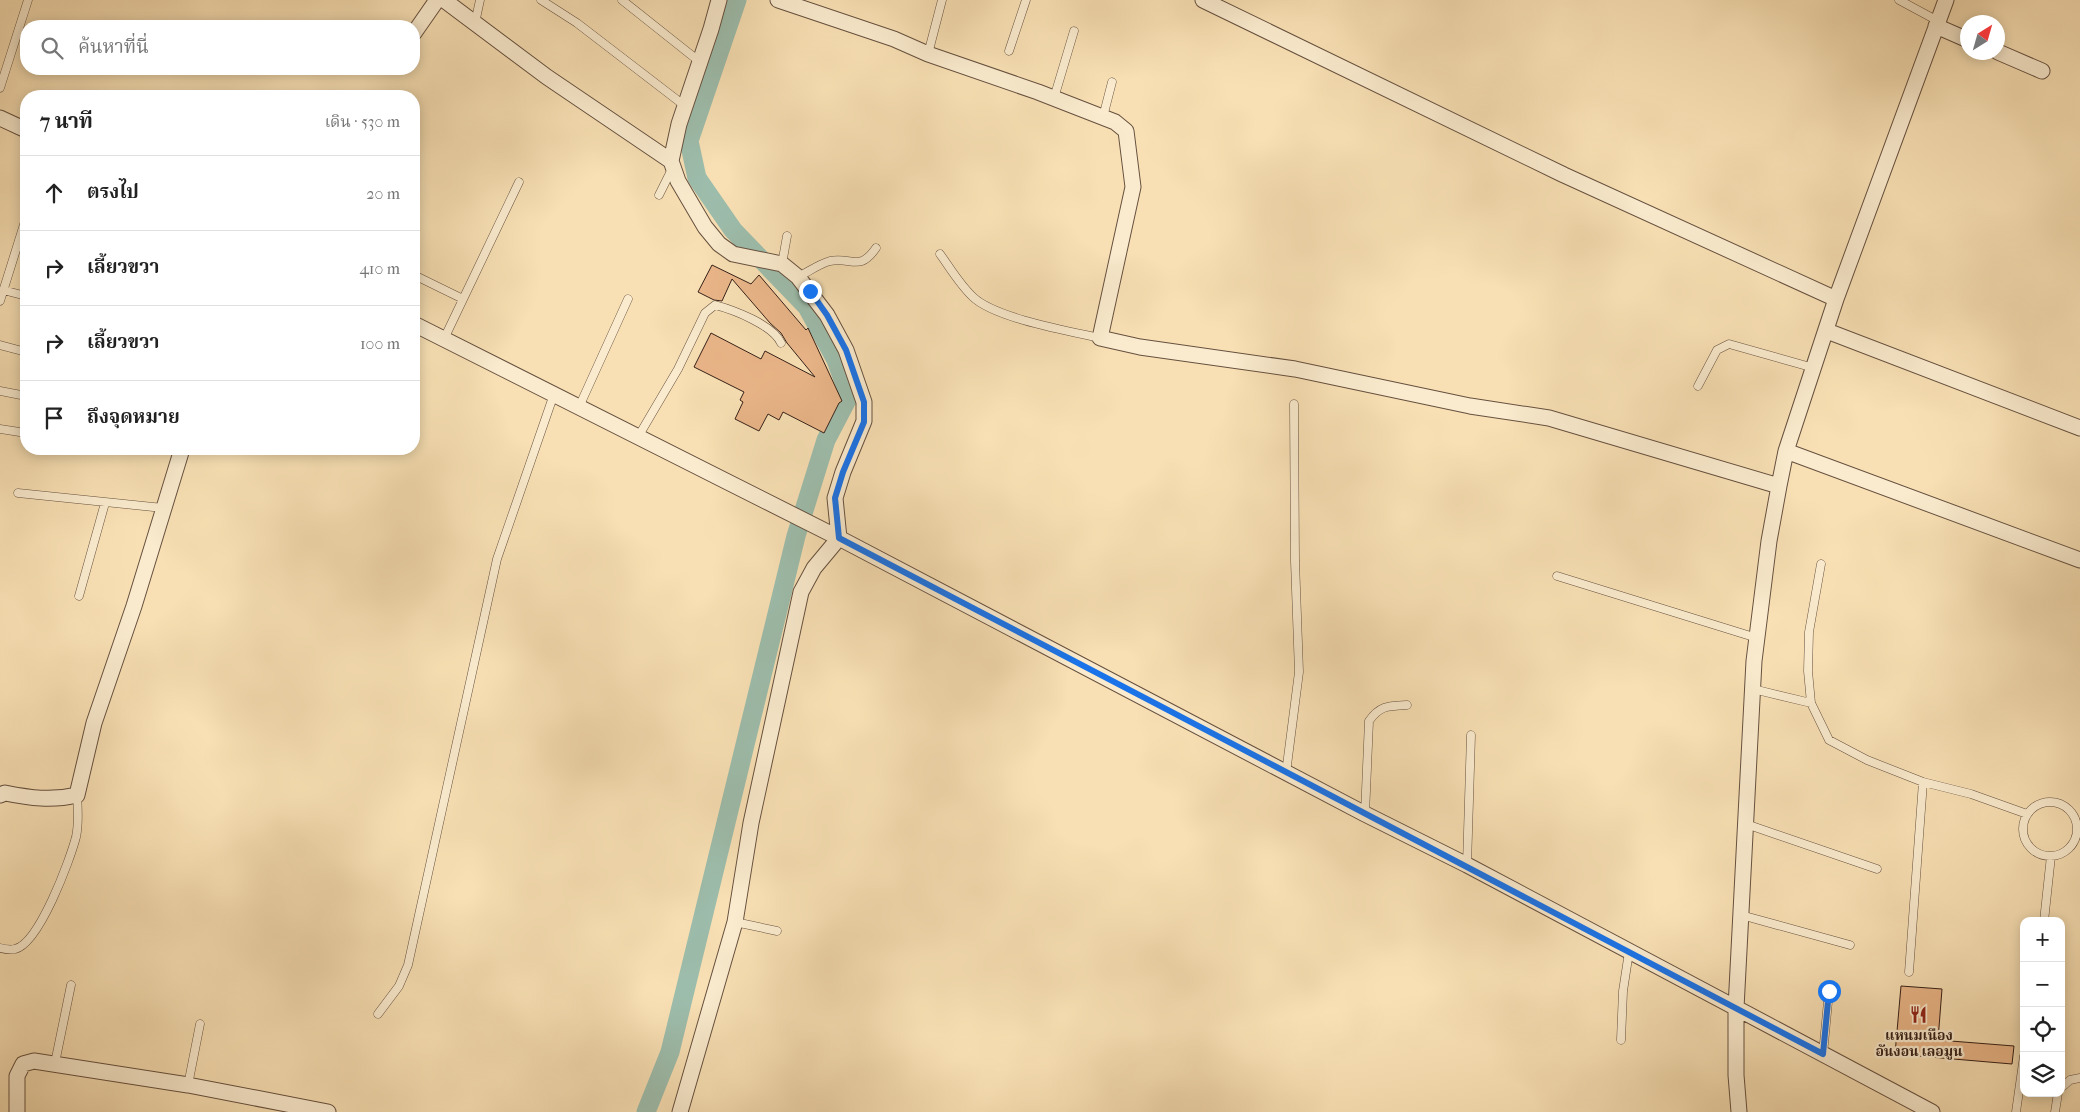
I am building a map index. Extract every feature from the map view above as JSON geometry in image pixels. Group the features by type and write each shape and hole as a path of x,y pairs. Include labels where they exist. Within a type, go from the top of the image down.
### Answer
{"street":[{"path":"420,24 437,0"},
{"path":"444,0 547,77 672,164"},
{"path":"680,1112 735,922 751,823 801,592 814,568 839,538 835,498 843,472 864,422 864,402 846,350 827,315 798,277 782,264 733,254 719,244 705,227 678,181 672,164 685,106 719,0"},
{"path":"778,0 885,36 928,54 1054,98 1115,122 1126,131 1133,187 1100,338 1140,347 1295,369 1470,406 1549,418 1779,486"},
{"path":"1203,0 1564,175 1836,299"},
{"path":"1739,1112 1736,1075 1736,1008 1753,689 1757,638 1769,541 1779,486 1786,451 1836,299 1946,0"},
{"path":"1937,23 1960,36"},
{"path":"2005,55 2042,71"},
{"path":"0,118 20,127"},
{"path":"420,327 839,538 1286,773 1467,865 1932,1112"},
{"path":"1827,331 2080,428"},
{"path":"1786,451 2080,560"},
{"path":"0,795 5,793 36,799 63,798 77,795 94,723 134,606 180,455"},
{"path":"17,1112 17,1076 23,1064 34,1061 188,1085 298,1109 328,1112"}],"lane":[{"path":"22,20 28,0"},
{"path":"475,23 480,0"},
{"path":"541,0 577,24 685,106"},
{"path":"622,0 700,62"},
{"path":"928,54 942,0"},
{"path":"1009,51 1026,0"},
{"path":"1899,0 1937,23"},
{"path":"0,88 20,25"},
{"path":"1054,98 1074,31"},
{"path":"1102,117 1112,82"},
{"path":"659,195 672,164"},
{"path":"444,339 519,182"},
{"path":"782,264 787,236"},
{"path":"0,301 20,246"},
{"path":"798,277 827,262 838,260 860,263 869,258 876,248"},
{"path":"940,254 972,296 984,306 1044,325 1100,338"},
{"path":"420,278 463,299"},
{"path":"3,290 20,294"},
{"path":"579,407 628,299"},
{"path":"638,437 678,370 705,313 715,305 731,309 760,324 774,333 781,343"},
{"path":"1698,386 1717,350 1729,344 1814,368"},
{"path":"0,345 20,350"},
{"path":"0,391 20,395"},
{"path":"378,1014 399,986 408,965 497,559 554,394"},
{"path":"1286,773 1299,672 1295,561 1294,404"},
{"path":"0,429 20,431"},
{"path":"18,493 163,508"},
{"path":"79,596 105,502"},
{"path":"1821,564 1809,632 1808,671 1811,703 1829,740 1867,760 1923,782 1971,794 2027,814"},
{"path":"1557,576 1757,638"},
{"path":"1753,689 1811,703"},
{"path":"1365,814 1369,722 1376,712 1387,706 1407,706"},
{"path":"1467,865 1471,735"},
{"path":"1909,972 1923,782"},
{"path":"0,948 16,949 26,942 43,920 76,837 77,795"},
{"path":"2042,803 2056,803 2065,807 2072,813 2079,829 2071,846 2062,853 2051,856 2039,854 2030,847 2024,836 2023,825 2027,814 2042,803"},
{"path":"1746,824 1877,869"},
{"path":"2045,917 2051,856"},
{"path":"1741,915 1850,945"},
{"path":"735,922 777,931"},
{"path":"1621,1040 1623,991 1629,952"},
{"path":"55,1063 71,985"},
{"path":"1823,1054 1829,991"},
{"path":"188,1085 200,1024"},
{"path":"2065,1084 2070,1080 2080,1078"},
{"path":"2016,1112 2020,1084"},
{"path":"2054,1112 2057,1097"}],"building":[{"path":"712,265 751,284 759,275 806,330 808,328 842,401 839,403 824,433 783,412 779,420 768,414 759,431 735,419 743,402 740,400 744,392 694,367 711,333 761,359 765,351 815,377 781,333 732,279 722,301 714,300 698,292"},
{"name":"แหนมเนือง อันงอน เลอมูน","path":"1901,986 1942,989 1938,1040 2014,1046 2012,1064 1895,1054"}],"waterway":[{"path":"646,1112 670,1052 796,536 826,440 849,396 836,360 807,307 733,230 697,178 689,141 737,0"}],"place":[{"name":"แหนมเนือง อันงอน เลอมูน","path":"1919,1015"}],"route":[{"path":"810,291 827,315 846,350 864,402 864,422 843,472 835,498 839,538 1365,814 1467,865 1823,1054 1829,991"}]}
